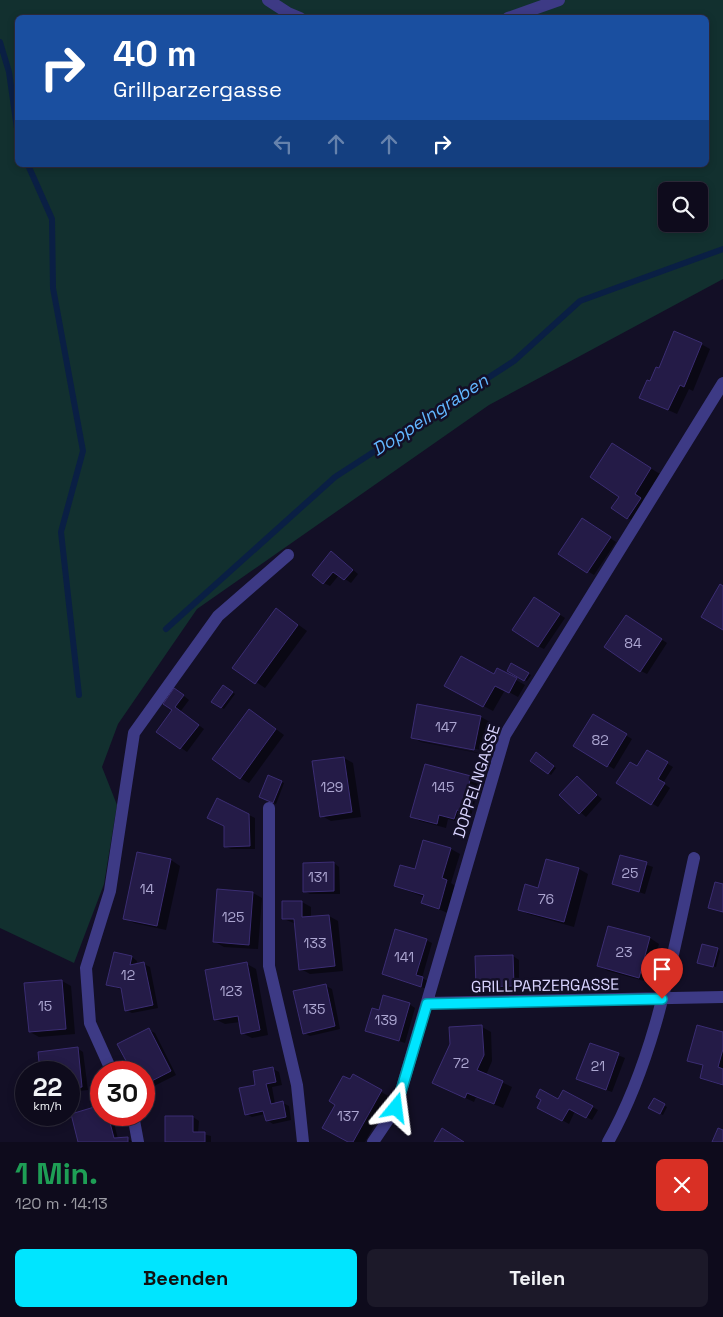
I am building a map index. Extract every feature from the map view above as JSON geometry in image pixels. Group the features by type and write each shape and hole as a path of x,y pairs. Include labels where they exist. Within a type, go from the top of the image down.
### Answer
{"street":[{"path":"268,0 293,15"},
{"path":"516,15 559,0"},
{"name":"DOPPELNGASSE","path":"373,1142 396,1108 505,735 723,383"},
{"path":"107,1061 90,1023 86,968 110,891 134,733 218,616 288,555"},
{"path":"269,808 269,966 297,1085 303,1142"},
{"path":"608,1142 625,1111 662,999 694,858"},
{"name":"GRILLPARZERGASSE","path":"427,1004 723,997"},
{"path":"135,1126 138,1142"}],"green space":[{"path":"0,0 723,0 723,279 489,405 197,609 118,724 102,767 117,805 104,884 74,963 0,928"}],"building":[{"path":"674,331 702,343 684,387 680,385 668,410 639,398 647,380 650,381 656,367 659,368"},
{"path":"612,443 651,468 635,494 641,498 627,519 611,508 619,497 590,477"},
{"path":"582,518 611,537 587,573 558,554"},
{"path":"331,551 353,570 344,580 333,572 323,584 312,575"},
{"path":"720,584 723,586 723,630 701,617"},
{"path":"534,597 560,614 538,647 512,630"},
{"path":"276,608 298,625 255,684 232,668"},
{"path":"626,615 662,639 640,672 604,647"},
{"path":"461,656 494,674 497,668 517,678 509,693 495,686 483,707 444,686"},
{"path":"511,663 529,673 524,681 507,671"},
{"path":"223,685 233,692 221,708 211,702"},
{"path":"174,688 184,695 175,707 199,725 180,749 156,732 172,710 163,704"},
{"path":"417,704 481,716 474,750 411,738"},
{"path":"249,709 276,729 240,779 212,759"},
{"path":"593,714 627,734 607,767 573,746"},
{"path":"647,750 668,762 658,779 665,783 651,805 616,783 630,762 637,766"},
{"path":"536,752 554,766 548,774 530,761"},
{"path":"344,757 352,812 320,817 312,761"},
{"path":"425,764 471,776 462,812 457,810 454,819 439,815 437,824 410,817"},
{"path":"268,775 282,781 273,803 259,797"},
{"path":"577,776 597,795 579,814 559,795"},
{"path":"217,798 249,814 250,846 224,847 224,826 207,818"},
{"path":"423,840 451,848 442,878 447,880 439,909 421,903 424,895 394,886 400,865 415,869"},
{"path":"137,852 171,859 157,926 123,919"},
{"path":"620,855 647,862 639,892 612,884"},
{"path":"546,859 579,868 564,922 518,910 525,884 538,888"},
{"path":"334,862 334,891 303,892 303,863"},
{"path":"715,882 723,884 723,912 708,908"},
{"path":"217,889 253,892 249,945 213,942"},
{"path":"282,901 302,901 302,917 329,915 335,966 299,970 294,919 282,919"},
{"path":"608,926 650,937 639,978 597,966"},
{"path":"395,929 427,939 416,975 423,977 421,987 382,974"},
{"path":"702,944 718,948 713,967 697,963"},
{"path":"114,952 132,956 130,965 144,962 153,1005 125,1011 121,988 106,985"},
{"path":"513,955 514,986 476,987 475,956"},
{"path":"247,962 260,1030 241,1034 238,1016 214,1020 205,970"},
{"path":"62,980 66,1029 29,1032 24,983"},
{"path":"326,984 335,1026 303,1034 293,991"},
{"path":"383,995 410,1003 399,1041 365,1031 372,1008 379,1010"},
{"path":"482,1025 484,1055 477,1070 503,1081 494,1104 467,1093 465,1098 432,1083 450,1044 449,1027"},
{"path":"697,1025 723,1032 723,1049 718,1067 723,1069 723,1085 700,1078 703,1065 687,1061"},
{"path":"149,1028 171,1071 155,1079 155,1061 126,1061 117,1044"},
{"path":"590,1043 619,1053 606,1090 576,1079"},
{"path":"78,1047 79,1061 39,1061 38,1052"},
{"path":"80,1067 82,1087 80,1087"},
{"path":"273,1067 276,1082 266,1084 271,1104 283,1101 286,1117 266,1121 263,1111 245,1115 239,1088 255,1085 253,1071"},
{"path":"353,1074 382,1090 353,1142 348,1142 322,1128 335,1105 329,1101 343,1076 350,1079"},
{"path":"540,1089 558,1099 563,1090 593,1106 586,1118 569,1109 562,1121 537,1108 541,1100 536,1097"},
{"path":"654,1098 665,1104 660,1114 648,1108"},
{"path":"90,1108 90,1126 111,1126 114,1138 128,1137 128,1142 78,1142 74,1126 80,1126 80,1111"},
{"path":"165,1116 193,1116 193,1132 205,1132 205,1142 165,1142"},
{"path":"442,1128 464,1142 434,1142"},
{"path":"718,1128 723,1130 723,1142 712,1142"}],"waterway":[{"path":"0,42 9,72 15,114"},
{"path":"29,167 52,219 53,288 83,451 61,532 79,695"},
{"name":"Doppelngraben","path":"166,629 335,477 514,361 580,301 723,249"}],"route":[{"path":"396,1108 427,1004 662,999"}]}
